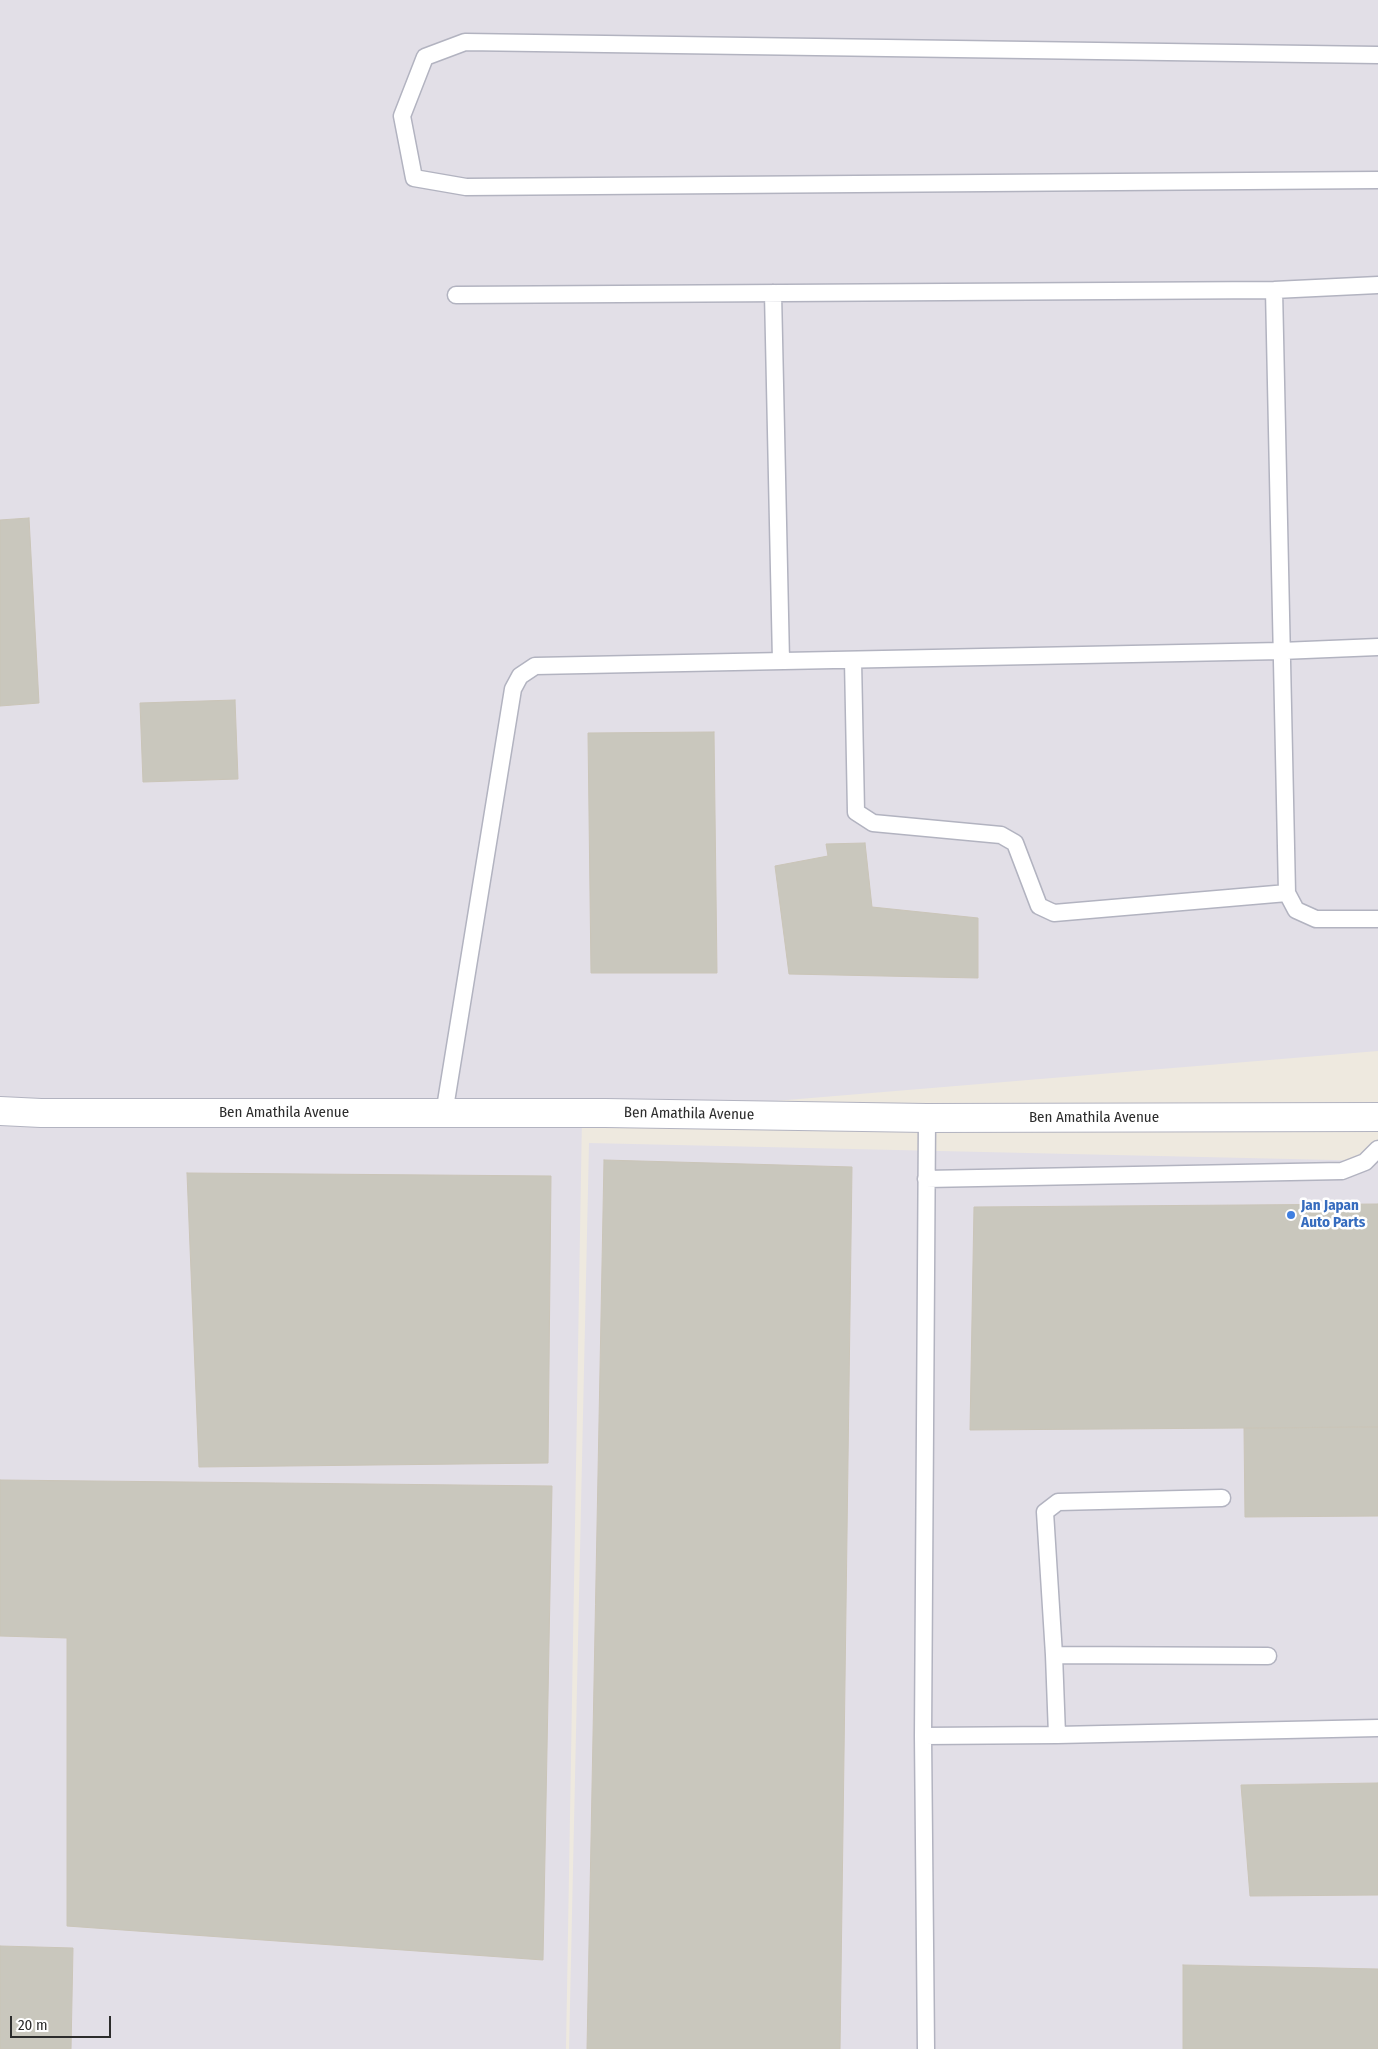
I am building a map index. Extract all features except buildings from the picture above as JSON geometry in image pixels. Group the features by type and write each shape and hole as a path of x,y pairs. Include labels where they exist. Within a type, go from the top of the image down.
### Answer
{"street":[{"name":"Ben Amathila Avenue","path":"0,1112 605,1113 927,1118 1378,1117"}],"lane":[{"path":"1378,54 465,42 425,57 402,116 414,178 466,187 1378,180"},
{"path":"456,295 1274,290 1378,285"},
{"path":"1274,290 1287,892 1296,910 1316,919 1378,919"},
{"path":"772,293 781,661"},
{"path":"444,1114 513,689 520,676 534,666 1281,651 1378,647"},
{"path":"853,660 856,812 873,823 1001,835 1015,843 1038,906 1054,913 1287,892"},
{"path":"926,2049 924,1736 927,1118"},
{"path":"926,1179 1342,1171 1365,1162 1378,1149"},
{"path":"1057,1735 1045,1512 1058,1502 1222,1498"},
{"path":"1054,1655 1268,1656"},
{"path":"924,1736 1378,1728"}],"shaded area":[{"path":"0,0 1378,0 1378,1051 582,1117 566,2049 0,2049"},
{"path":"589,1143 1378,1161 1378,2049 569,2049"}],"place":[{"name":"Jan Japan Auto Parts","path":"1291,1215"}]}
